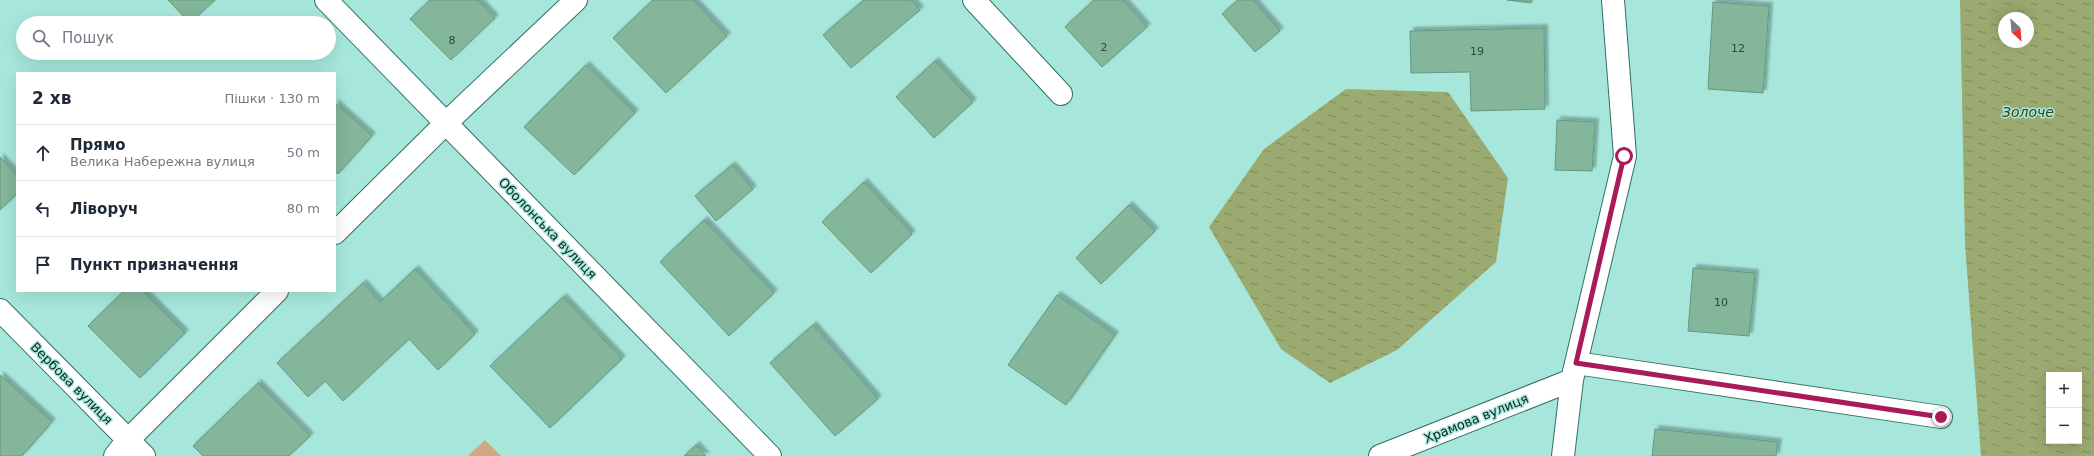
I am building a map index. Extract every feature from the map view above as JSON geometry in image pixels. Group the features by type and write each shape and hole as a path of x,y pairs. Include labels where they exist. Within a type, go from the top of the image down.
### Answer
{"street":[{"name":"Оболонська вулиця","path":"326,0 770,456"},
{"path":"336,232 446,123 576,0"},
{"path":"974,0 1061,94"},
{"path":"1563,456 1574,372 1624,156 1613,0"},
{"path":"121,448 276,292"},
{"name":"Вербова вулиця","path":"0,310 121,448 144,456"},
{"path":"1574,372 1941,417"},
{"name":"Храмова вулиця","path":"1380,456 1574,372"}],"shaded area":[{"path":"485,440 501,456 468,456"}],"water":[{"name":"Золоче","path":"1960,0 2094,0 2094,456 1981,456 1965,244"},
{"path":"1346,89 1448,92 1508,178 1496,262 1397,350 1330,383 1281,349 1209,227 1264,149"}],"building":[{"path":"168,0 215,0 198,16 183,16"},
{"path":"430,0 478,0 495,18 451,60 410,19"},
{"path":"653,0 693,0 727,36 666,93 613,38"},
{"path":"864,0 912,0 920,10 851,68 823,35"},
{"path":"1094,0 1123,0 1147,27 1102,67 1065,27"},
{"path":"1238,0 1253,0 1280,31 1255,52 1222,14"},
{"path":"1507,0 1532,0 1531,3"},
{"path":"1713,2 1769,6 1763,93 1708,89"},
{"path":"1544,28 1545,109 1471,111 1470,72 1411,73 1410,31"},
{"path":"935,61 973,102 934,138 896,97"},
{"path":"586,65 635,113 574,175 524,127"},
{"path":"336,104 372,136 338,174 336,172"},
{"path":"1557,120 1595,122 1592,171 1555,170"},
{"path":"0,157 16,174 16,195 0,210"},
{"path":"732,165 753,189 716,221 695,196"},
{"path":"864,182 912,234 871,273 822,222"},
{"path":"1129,205 1155,231 1101,284 1076,258"},
{"path":"704,220 774,293 729,336 660,262"},
{"path":"1693,268 1755,273 1749,336 1688,331"},
{"path":"415,269 475,334 438,370 409,339 343,401 325,381 308,397 277,363 363,283 380,302"},
{"path":"123,292 144,292 185,333 140,378 88,326"},
{"path":"1057,295 1115,335 1066,405 1008,365"},
{"path":"563,297 622,359 550,428 490,366"},
{"path":"813,325 878,399 835,436 770,363"},
{"path":"0,375 52,422 22,456 0,456"},
{"path":"258,383 310,436 289,456 203,456 193,446"},
{"path":"1655,429 1778,442 1776,456 1652,456"},
{"path":"696,445 706,456 684,456"}],"route":[{"path":"1624,156 1576,363 1941,417"}]}
